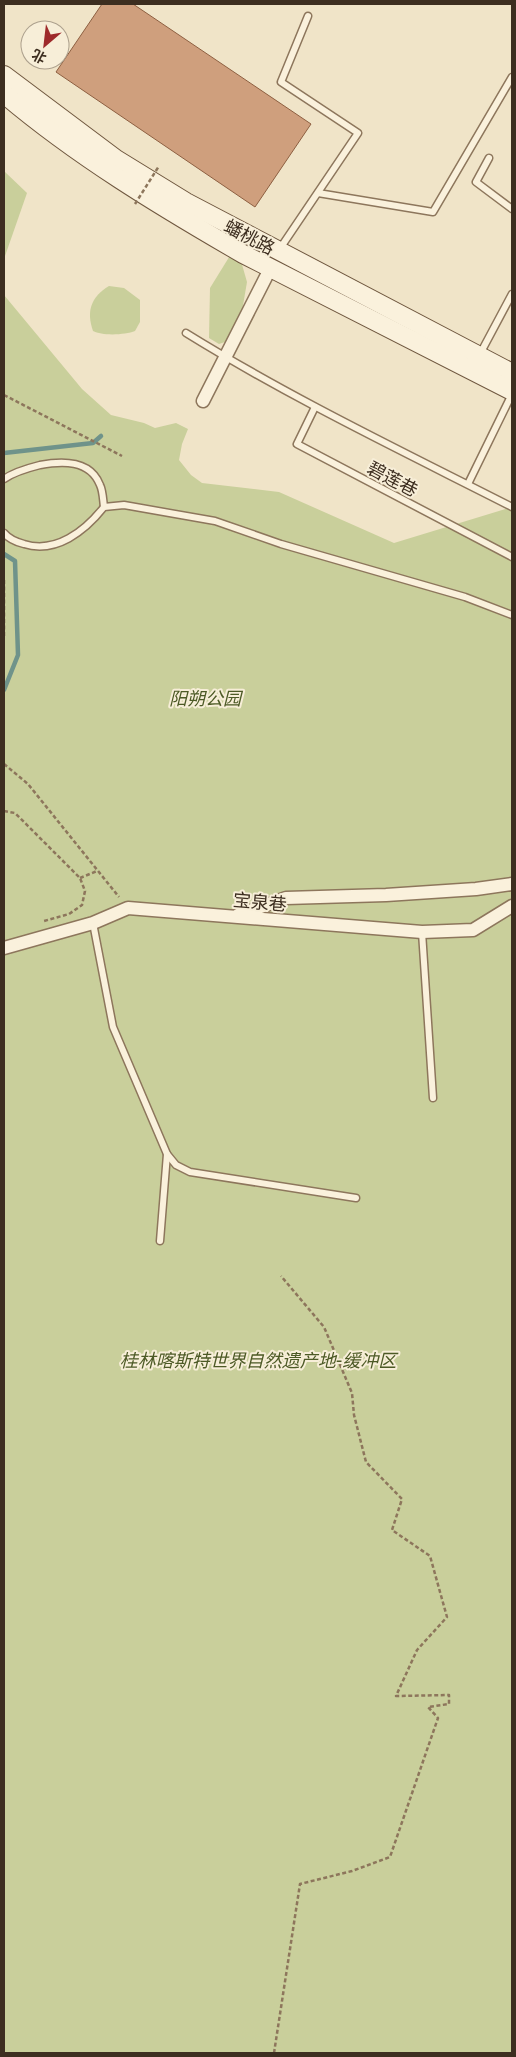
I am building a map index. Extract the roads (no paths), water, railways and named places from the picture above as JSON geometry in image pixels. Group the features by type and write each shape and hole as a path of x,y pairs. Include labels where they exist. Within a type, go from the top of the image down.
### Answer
{"main road":[{"name":"蟠桃路","path":"4,75 116,159 186,202 512,372"},
{"name":"蟠桃路","path":"4,94 109,173 209,234 270,268 512,393"}],"street":[{"path":"203,401 270,268"},
{"path":"234,916 286,898 386,895 476,889 512,884"},
{"name":"宝泉巷","path":"4,948 93,922 128,908 422,932 473,930 512,906"}],"lane":[{"path":"278,251 358,133 281,82 308,16"},
{"path":"318,193 433,212 512,77"},
{"path":"489,158 476,182 512,209"},
{"path":"479,355 512,294"},
{"name":"碧莲巷","path":"186,333 315,407 512,507"},
{"path":"468,484 512,393"},
{"name":"碧莲巷","path":"315,407 297,444 512,557"},
{"path":"4,479 34,466 58,461 74,462 95,477 100,485 104,507"},
{"path":"4,534 15,542 31,547 56,544 76,534 93,521 104,507 124,505 215,521 281,544 465,597 512,615"},
{"path":"93,922 114,1027 167,1154 176,1165 190,1172 356,1198"},
{"path":"422,932 433,1098"},
{"path":"160,1241 167,1154"}],"waterway":[{"path":"4,453 93,443 101,436"},
{"path":"4,554 15,561 18,655 4,690"}],"park label":[{"name":"阳朔公园","path":"205,697"},
{"name":"桂林喀斯特世界自然遗产地-缓冲区","path":"258,1359"}]}
